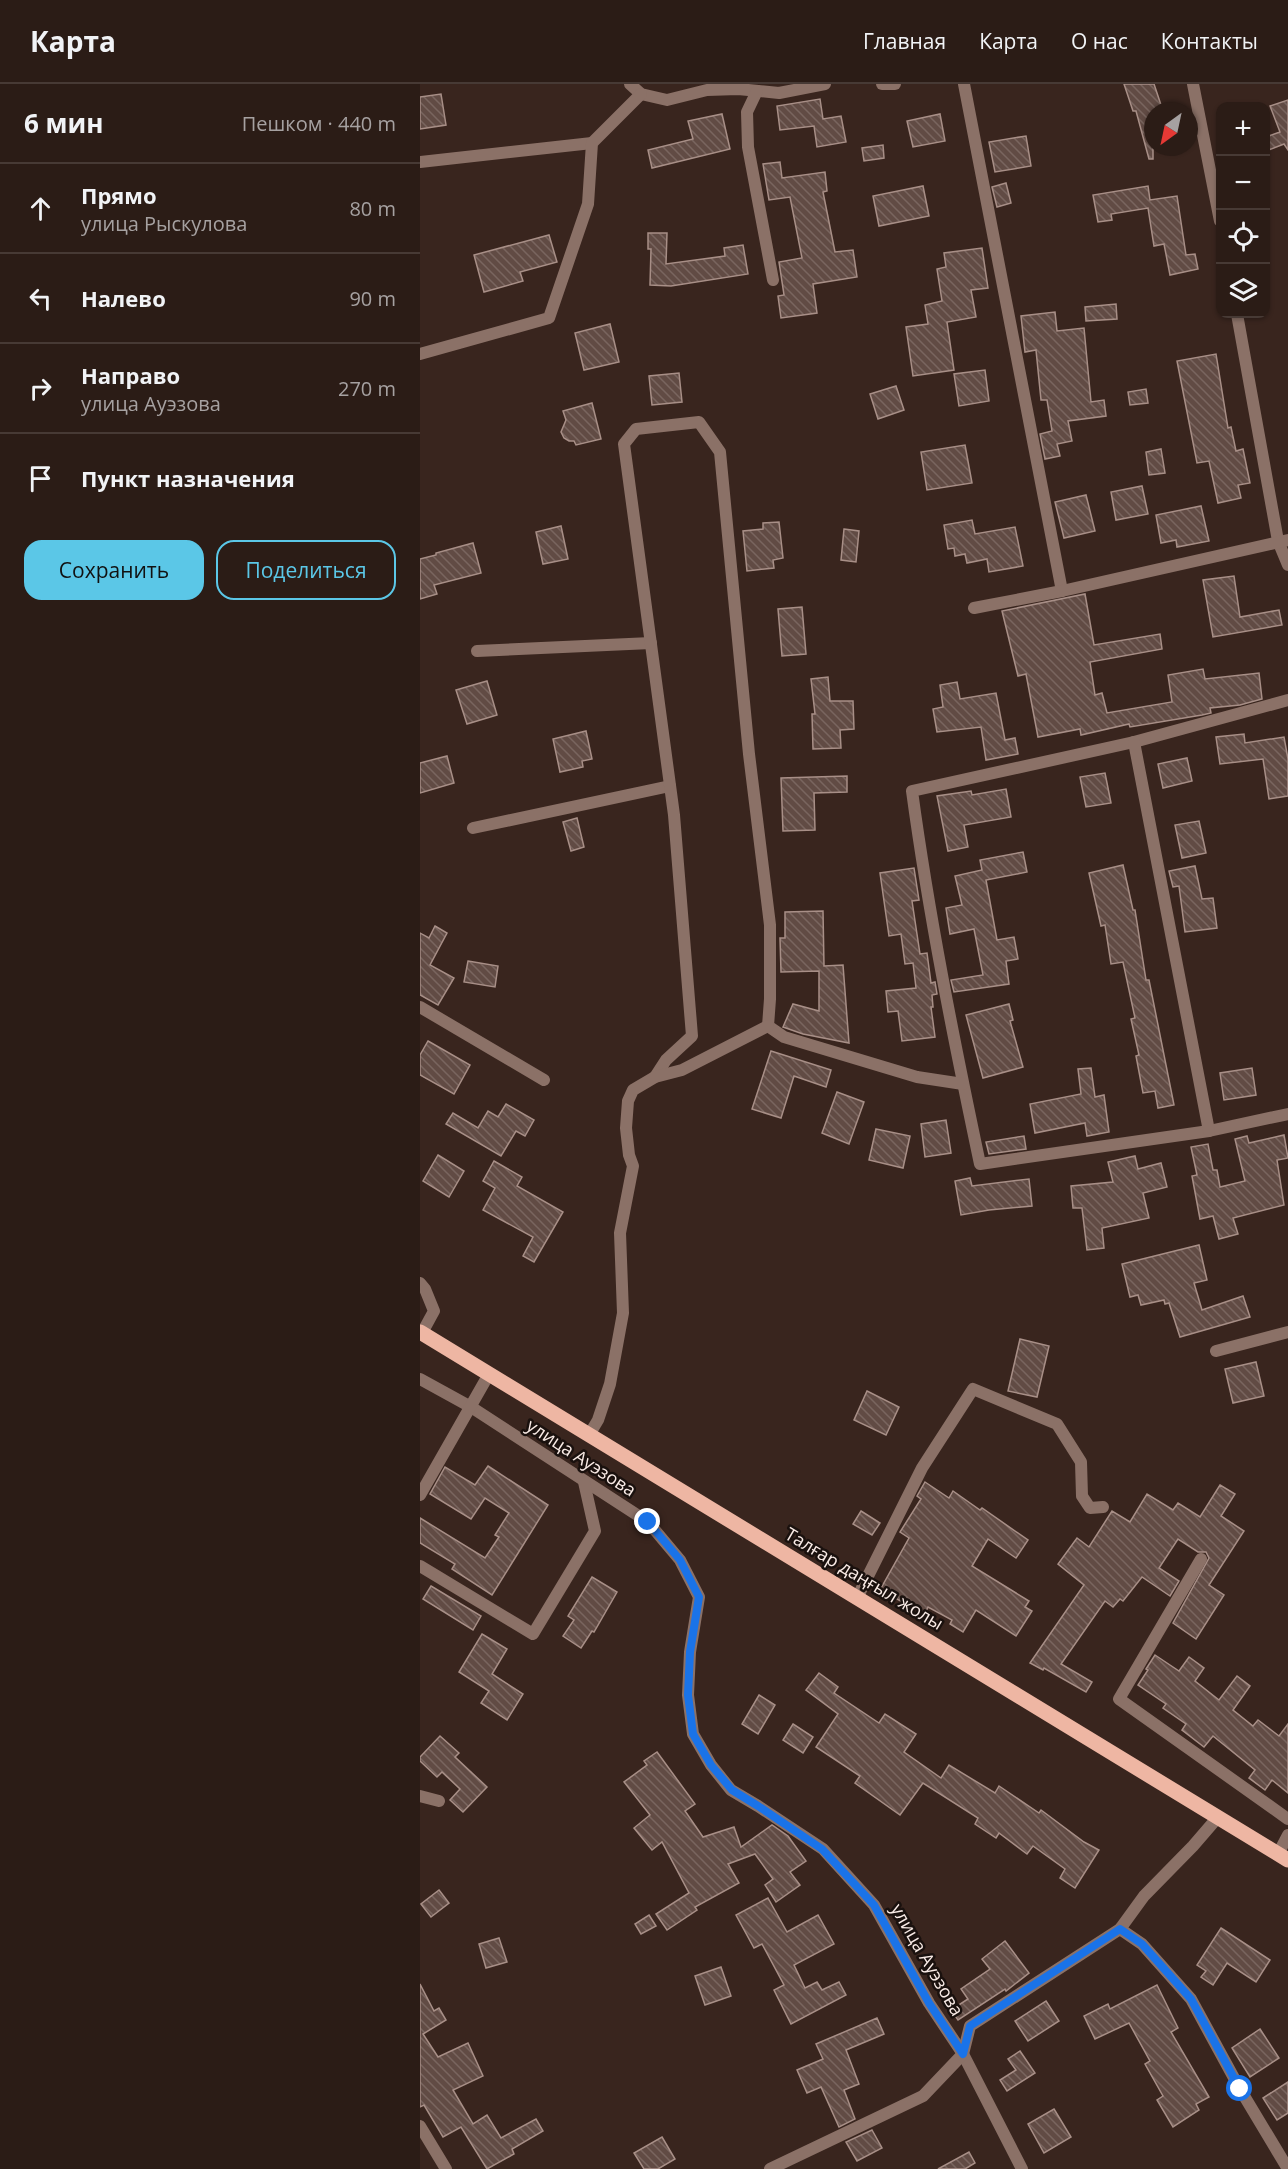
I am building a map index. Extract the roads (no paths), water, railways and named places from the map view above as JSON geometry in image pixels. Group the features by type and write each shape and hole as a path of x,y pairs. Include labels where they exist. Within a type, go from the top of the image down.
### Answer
{"main road":[{"name":"Талғар даңғыл жолы","path":"421,1332 1283,1857"}],"street":[{"path":"630,84 641,94 667,100 707,90 779,93 825,84"},
{"path":"882,84 895,84"},
{"path":"964,84 1062,591"},
{"path":"1193,84 1219,210"},
{"path":"757,91 747,112 748,147 773,280"},
{"path":"420,162 592,142 641,94"},
{"path":"420,354 549,318 588,204 592,142"},
{"path":"1238,318 1288,565"},
{"path":"655,1077 666,1060 692,1036 670,786 624,444 636,429 699,422 720,452 750,754 770,925 768,1026"},
{"path":"974,608 1062,591 1283,541"},
{"path":"477,651 651,643"},
{"path":"1288,700 1134,742 912,791 963,1084 981,1164 1209,1131 1288,1114"},
{"path":"1134,742 1209,1131"},
{"path":"473,828 670,786"},
{"path":"420,1007 544,1080"},
{"path":"589,1435 598,1420 610,1384 623,1313 620,1233 633,1166 626,1128 628,1101 633,1090 655,1077 682,1070 768,1026"},
{"path":"768,1026 784,1037 917,1077 963,1084"},
{"path":"420,1283 434,1311 421,1332"},
{"path":"1216,1351 1288,1332"},
{"path":"420,1495 489,1374"},
{"name":"улица Ауэзова","path":"420,1379 471,1407 648,1522 680,1560 699,1597 690,1652 688,1695 693,1734 711,1765 732,1790 822,1849 874,1905 929,2003 963,2054 1022,2169"},
{"path":"857,1598 922,1468 974,1389 1057,1424 1081,1462 1083,1496 1090,1508 1103,1507"},
{"path":"420,1566 533,1634 595,1531 584,1482"},
{"path":"1201,1559 1119,1699 1288,1819"},
{"path":"420,1796 439,1801"},
{"path":"770,2169 923,2096 963,2054 970,2026 1120,1929 1144,1896 1218,1817"},
{"path":"1283,1857 1288,1835"},
{"path":"1120,1929 1142,1944 1191,1999 1240,2089 1288,2169"},
{"path":"420,2126 446,2169"}]}
